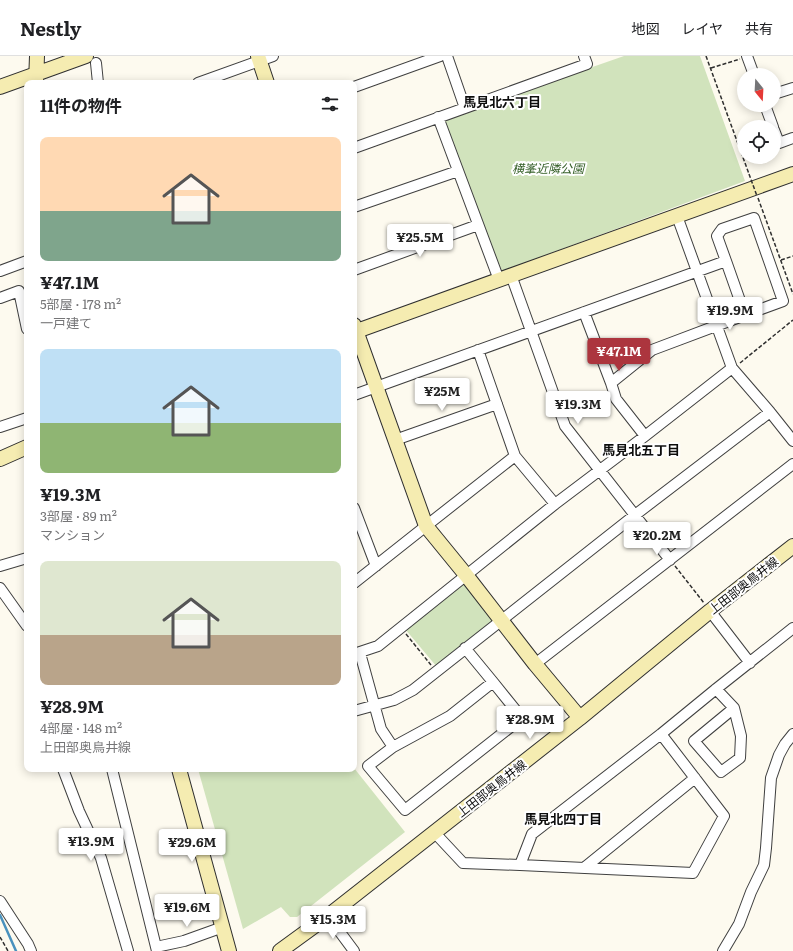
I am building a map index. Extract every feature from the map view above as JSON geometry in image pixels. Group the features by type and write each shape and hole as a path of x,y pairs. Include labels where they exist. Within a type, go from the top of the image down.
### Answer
{"street":[{"path":"37,56 36,78 91,59 97,80"},
{"path":"205,80 259,58 273,56"},
{"path":"357,86 440,56"},
{"path":"447,56 465,108"},
{"path":"357,147 587,64 584,56"},
{"path":"747,56 751,68"},
{"path":"259,58 266,80"},
{"path":"0,87 24,81"},
{"path":"781,92 793,88"},
{"path":"438,117 478,225 531,332 565,426 670,560"},
{"path":"781,142 793,138"},
{"path":"357,206 458,171"},
{"path":"357,328 793,174"},
{"path":"677,216 732,368 793,441"},
{"path":"611,383 652,350 783,301 754,218 722,229 716,236 745,315"},
{"path":"357,269 478,225"},
{"path":"357,394 726,261"},
{"path":"0,271 24,262"},
{"path":"0,298 19,291 24,315"},
{"path":"584,312 616,399 645,436"},
{"path":"357,335 426,526 535,664 580,718"},
{"path":"478,350 515,456 555,504"},
{"path":"393,746 381,729 357,653 378,646 555,504 732,368"},
{"path":"395,440 497,404"},
{"path":"357,710 394,700 413,690 500,620 770,412"},
{"path":"0,427 24,419"},
{"path":"0,459 24,450"},
{"path":"357,581 515,456"},
{"path":"535,664 793,464"},
{"path":"357,517 376,566"},
{"name":"上田部奥鳥井線","path":"280,951 328,916 580,718 710,611 793,546"},
{"path":"0,566 24,559"},
{"path":"0,588 24,622"},
{"path":"710,611 750,663"},
{"path":"520,865 532,834 661,734 716,688 793,628"},
{"path":"465,648 493,682 522,718 405,810 368,766 393,746 450,716 493,682"},
{"path":"716,688 734,708 741,736 740,758 721,772 694,741 734,708"},
{"path":"434,832 463,863 693,874 724,816 661,734"},
{"path":"723,951 739,924 750,892 764,865 771,778 779,755 793,734"},
{"path":"65,772 79,811 101,858 128,951"},
{"path":"113,772 157,949 223,927"},
{"path":"181,772 229,951"},
{"path":"584,868 694,778"},
{"path":"0,901 31,951"},
{"path":"328,916 354,951"},
{"path":"184,941 187,951"}],"path":[{"path":"706,56 793,294"},
{"path":"711,68 747,56"},
{"path":"781,260 793,256"},
{"path":"732,368 793,320"},
{"path":"670,560 710,611"},
{"path":"401,628 436,671"},
{"path":"0,937 8,951"}],"green space":[{"name":"横峯近隣公園","path":"624,56 700,56 737,159 737,164 739,164 745,181 500,272 444,119"},
{"path":"465,582 495,621 437,667 405,629"},
{"path":"199,772 357,772 405,832 297,917 290,917 281,907 243,929"}],"waterway":[{"path":"0,915 16,951"}],"district":[{"name":"馬見北六丁目","path":"502,101"},
{"name":"馬見北五丁目","path":"641,449"},
{"name":"馬見北四丁目","path":"563,818"}]}
